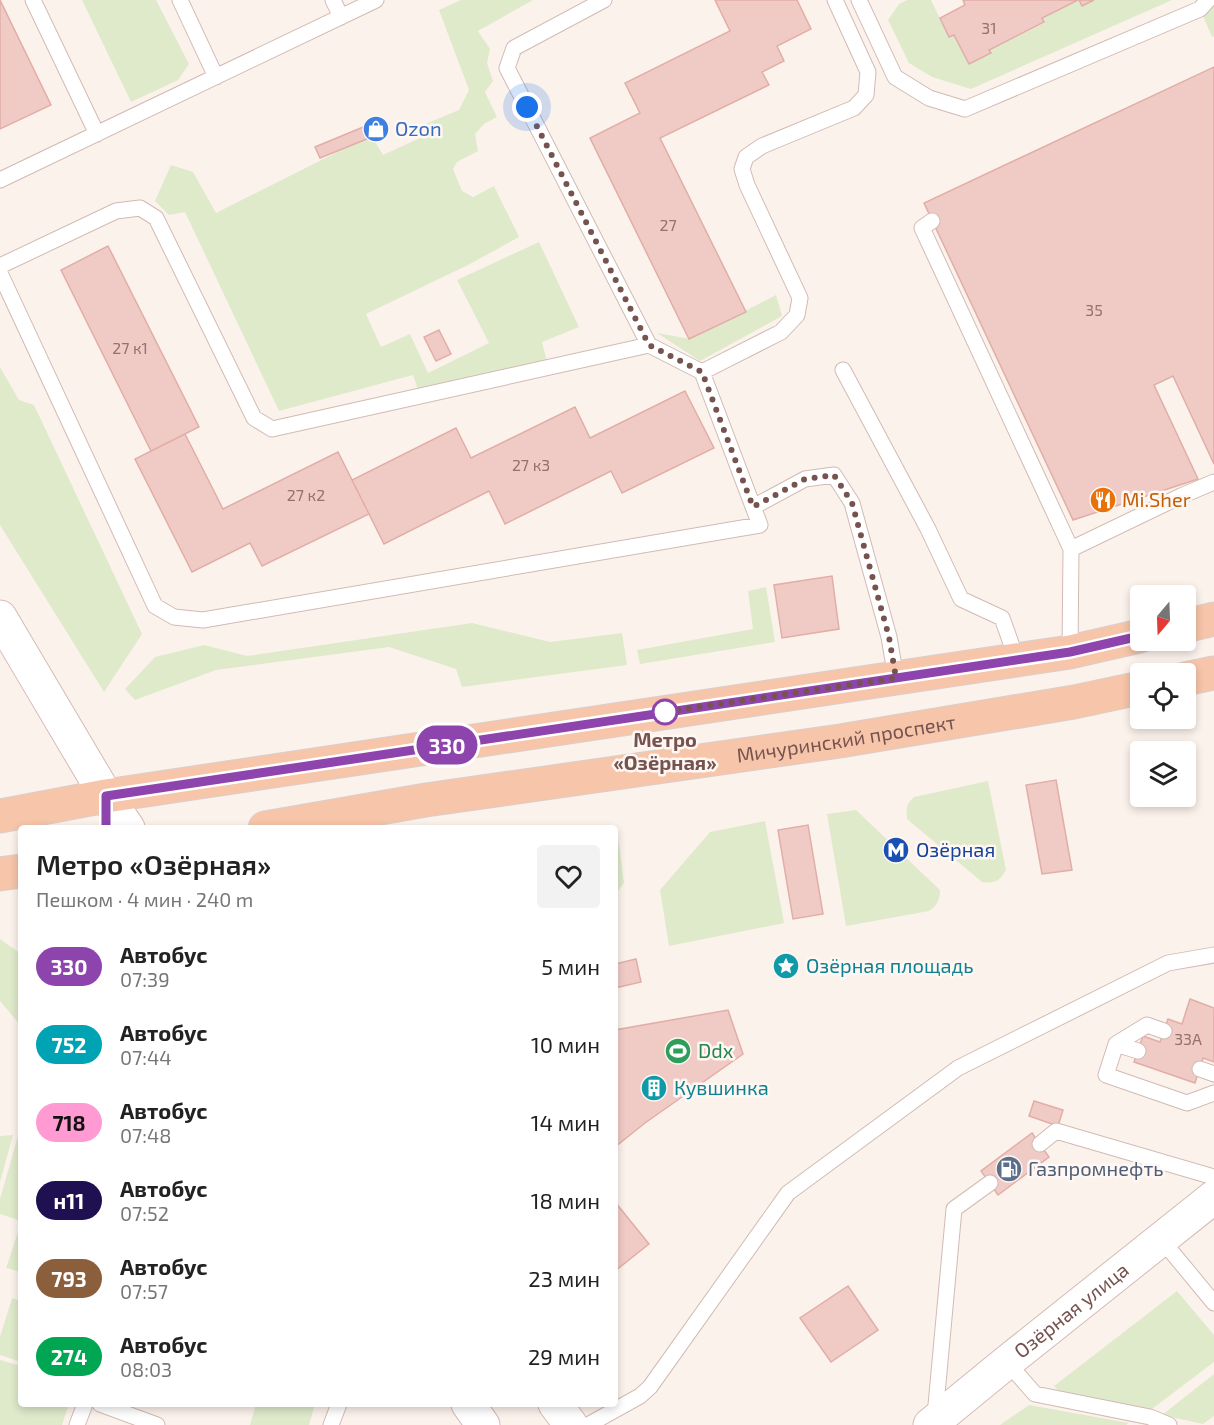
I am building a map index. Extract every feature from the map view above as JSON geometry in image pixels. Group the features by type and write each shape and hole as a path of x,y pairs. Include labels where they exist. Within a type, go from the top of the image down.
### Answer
{"main road":[{"path":"1196,624 1214,620"},
{"path":"0,816 106,796 1070,652 1130,638"},
{"path":"1196,677 1214,673"},
{"name":"Мичуринский проспект","path":"295,825 334,821 426,800 840,741 1074,702 1130,690"},
{"path":"0,874 18,871"}],"street":[{"path":"0,617 106,796 126,825"},
{"path":"106,796 106,825"},
{"name":"Озёрная улица","path":"932,1423 1214,1197"},
{"path":"470,1407 483,1425"},
{"path":"557,1407 571,1425"}],"lane":[{"path":"33,0 97,134"},
{"path":"180,0 216,77"},
{"path":"333,0 341,17"},
{"path":"0,180 376,0"},
{"path":"0,273 155,606 174,617 203,621 760,525 702,372 649,345 507,68 514,48 604,0"},
{"path":"702,372 781,332 797,315 800,298 747,185 742,169 746,157 762,146 854,108 866,94 868,72 835,0"},
{"path":"865,3 896,77 929,98 965,108 1200,9 1208,0"},
{"path":"0,267 116,211 140,208 156,218 254,418 272,429 649,345"},
{"path":"933,221 922,228 1071,549 1070,652"},
{"path":"843,370 928,530 961,599 1002,618 1017,660"},
{"path":"753,507 805,479 834,475 852,503 889,637 896,678"},
{"path":"1071,549 1214,482"},
{"path":"588,1425 640,1396 650,1387 788,1193 958,1068 1168,963 1214,955"},
{"path":"1164,1031 1147,1025 1116,1044 1106,1075 1187,1103 1214,1093"},
{"path":"1116,1044 1138,1051"},
{"path":"1040,1144 1056,1131 1214,1177"},
{"path":"932,1423 954,1209 990,1183"},
{"path":"1161,1239 1214,1303"},
{"path":"1007,1362 1035,1394 1150,1417 1168,1425"},
{"path":"77,1425 84,1407"},
{"path":"108,1407 156,1425"},
{"path":"331,1425 338,1407"}],"green space":[{"path":"82,0 156,0 189,64 178,80 131,102"},
{"path":"461,0 533,0 478,31 490,49 487,63 493,81 485,92 497,117 484,124 475,134 478,151 457,162 453,169 462,191 473,197 494,186 519,237 470,264 366,314 381,347 410,334 428,373 489,343 457,280 539,242 579,327 542,342 549,369 420,396 413,375 279,411 185,212 169,215 155,201 171,165 193,172 216,213 371,135 383,155 422,137 418,127 459,110 469,90 439,10"},
{"path":"907,0 931,0 949,37 954,35 969,64 991,54 989,50 1044,23 1042,18 1078,0 1082,6 1094,0 1172,0 971,89 932,77 909,63 888,20 899,4"},
{"path":"1214,0 1214,36 1212,37 1200,9"},
{"path":"776,295 782,316 700,361 657,333 690,339"},
{"path":"0,367 19,400 34,405 142,634 104,692 0,525"},
{"path":"766,587 775,642 640,664 637,650 753,629 748,591"},
{"path":"472,623 550,642 622,633 627,665 462,687 456,669 389,647 216,670 135,700 125,689 155,657 204,645 247,656"},
{"path":"988,781 1006,870 999,879 990,883 982,882 907,819 908,804 914,797"},
{"path":"856,810 940,890 937,902 932,909 846,926 827,814"},
{"path":"765,821 784,923 669,946 660,890 710,832"},
{"path":"618,843 624,883 618,890"},
{"path":"0,939 18,952 18,1022 0,1001"},
{"path":"13,1135 0,1182 0,1136"},
{"path":"18,1136 18,1220 0,1214 0,1199"},
{"path":"18,1232 18,1271 6,1268"},
{"path":"1177,1291 1214,1335 1214,1362 1148,1412 1063,1395 1054,1386"},
{"path":"12,1298 18,1300 18,1361 0,1355 0,1337"},
{"path":"0,1360 18,1365 18,1407 68,1407 62,1425 0,1425"},
{"path":"1214,1374 1214,1416 1203,1424 1162,1415"},
{"path":"1029,1405 1129,1423 1126,1425 1000,1425"},
{"path":"255,1407 314,1407 309,1425 250,1425"}],"building":[{"path":"0,0 51,105 0,129"},
{"path":"715,0 797,0 811,29 777,46 784,61 762,72 769,85 660,138 746,312 689,339 590,138 640,113 625,83 730,31"},
{"path":"963,0 1078,0 1042,18 1044,22 989,50 991,53 969,64 954,35 949,37 940,18 965,5"},
{"path":"1079,0 1094,0 1082,6"},
{"path":"1214,67 1214,464 1173,376 1154,385 1198,479 1073,520 924,203"},
{"path":"380,120 384,132 320,158 315,147"},
{"path":"108,246 199,427 151,451 61,270"},
{"path":"439,330 451,354 436,361 424,337"},
{"path":"685,391 714,448 622,493 611,471 505,524 489,491 384,544 352,480 456,428 471,458 575,407 590,438"},
{"path":"185,434 223,509 338,452 369,514 262,566 250,543 192,572 135,459"},
{"path":"832,576 839,629 782,638 774,585"},
{"path":"1056,780 1072,870 1042,874 1026,785"},
{"path":"808,825 823,914 793,919 778,830"},
{"path":"636,959 641,982 618,987 618,963"},
{"path":"1190,999 1214,1008 1214,1062 1203,1058 1195,1083 1134,1062 1143,1036 1160,1042 1168,1019 1182,1024"},
{"name":"Кувшинка","path":"728,1010 743,1054 618,1145 618,1029"},
{"path":"1034,1101 1063,1110 1058,1126 1029,1116"},
{"path":"1032,1133 1049,1157 998,1195 981,1171"},
{"path":"618,1206 649,1244 618,1269"},
{"path":"848,1286 878,1330 831,1362 800,1318"}],"bus line":[{"name":"330","path":"106,825 106,796 1070,652 1130,638"}],"place":[{"name":"Ozon","path":"376,129"},
{"name":"Mi.Sher","path":"1103,500"},
{"name":"Метро «Озёрная»","path":"665,712"},
{"name":"Озёрная","path":"896,850"},
{"name":"Озёрная площадь","path":"786,966"},
{"name":"Ddx","path":"678,1051"},
{"name":"Кувшинка","path":"654,1088"},
{"name":"Газпромнефть","path":"1009,1169"}],"route":[{"path":"527,107 649,345 702,372 753,507 805,479 834,475 852,503 889,637 896,678 665,712"}]}
